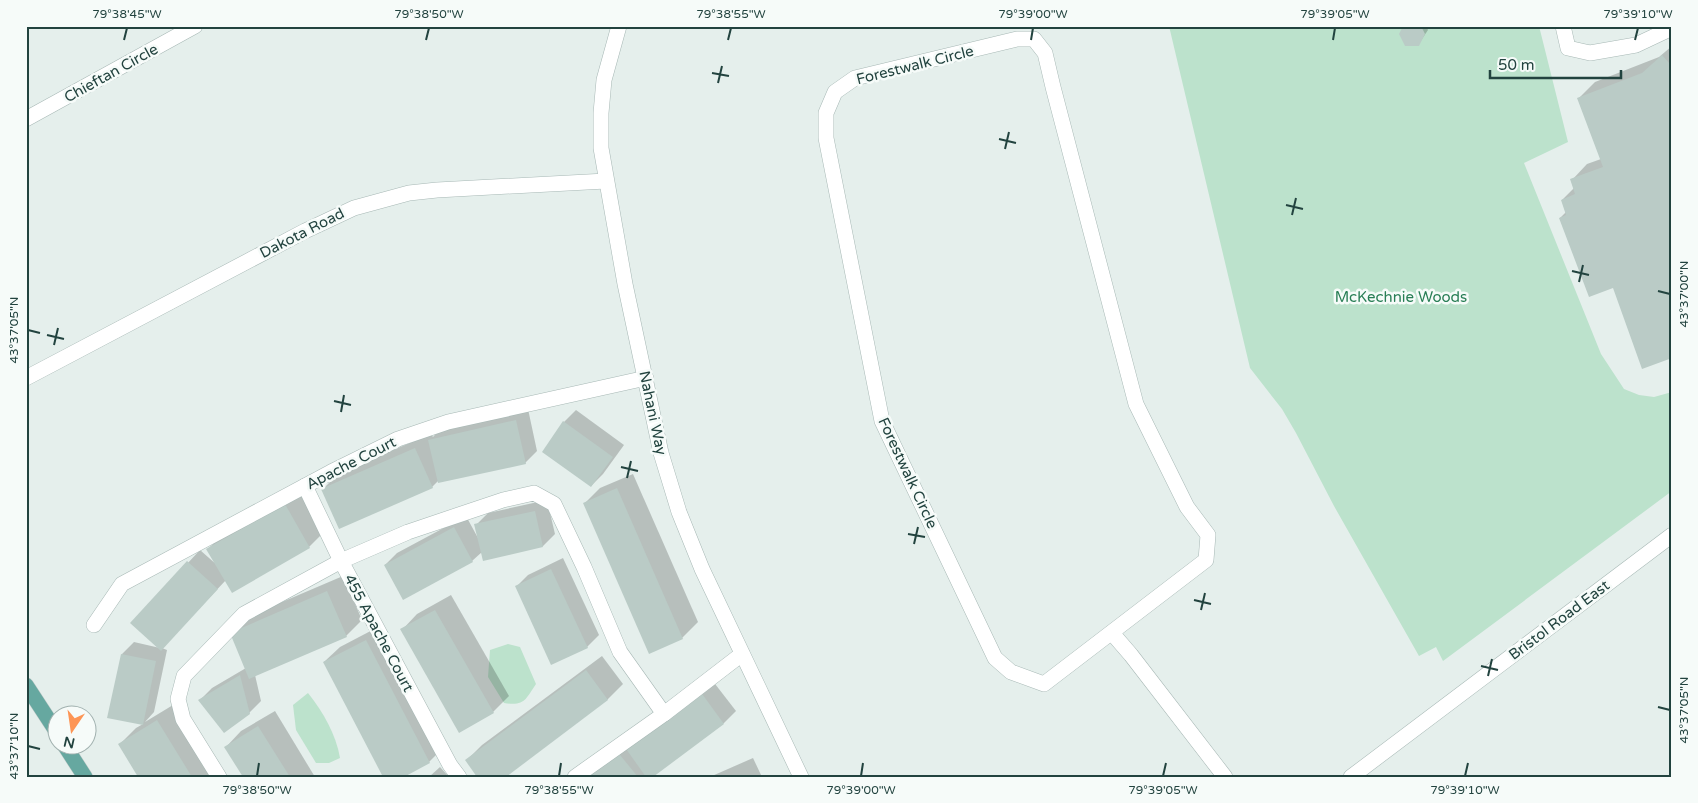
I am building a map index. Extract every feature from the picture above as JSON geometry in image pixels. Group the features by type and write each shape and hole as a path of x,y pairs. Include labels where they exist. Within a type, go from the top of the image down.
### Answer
{"main road":[{"path":"26,685 48,719"},
{"path":"71,756 85,777"}],"street":[{"name":"Chieftan Circle","path":"26,119 195,26"},
{"name":"Nahani Way","path":"619,26 604,80 601,113 601,148 625,284 661,454 679,512 699,562 801,777"},
{"path":"1563,26 1568,48 1590,53 1636,45 1672,28"},
{"name":"Forestwalk Circle","path":"1017,39 1034,40 1045,53 1052,87 1136,404 1187,507 1208,535 1206,560 1112,633 1044,684 1011,672 995,658 882,421 826,138 826,112 835,92 855,78 1017,39"},
{"name":"Dakota Road","path":"26,378 305,231 354,208 408,193 606,181"},
{"name":"Apache Court","path":"94,625 122,584 398,438 430,427 646,378"},
{"name":"455 Apache Court","path":"306,486 341,561 450,765 459,777"},
{"path":"219,777 183,719 178,699 184,676 244,614 341,561 408,532 504,500 534,493 554,504 584,566 620,652 664,714"},
{"name":"Bristol Road East","path":"1351,777 1672,535"},
{"path":"1112,633 1225,777"},
{"path":"575,777 664,714 742,654"}],"green space":[{"name":"McKechnie Woods","path":"1169,26 1539,26 1568,142 1524,163 1601,354 1624,389 1639,395 1654,397 1672,392 1672,491 1443,661 1436,647 1419,656 1334,506 1282,409 1250,368"},
{"path":"508,644 520,647 536,684 524,701 516,704 504,703 488,677 490,650"},
{"path":"308,693 328,724 338,749 340,758 329,763 316,763 296,730 293,705"}],"building":[{"path":"1403,26 1421,26 1425,34 1419,46 1405,46 1399,34"},
{"path":"1662,55 1670,64 1672,63 1672,358 1642,369 1613,288 1589,297 1559,218 1566,215 1561,200 1575,194 1570,179 1603,167 1577,98 1642,73"},
{"path":"516,420 526,464 438,483 428,440"},
{"path":"563,421 613,457 591,487 542,452"},
{"path":"415,448 433,488 339,529 321,489"},
{"path":"617,488 683,639 649,654 583,503"},
{"path":"285,504 310,548 232,593 206,549"},
{"path":"535,511 543,547 483,561 474,524"},
{"path":"454,527 473,562 403,600 384,565"},
{"path":"187,561 218,589 161,651 130,623"},
{"path":"551,569 588,648 551,665 515,586"},
{"path":"327,591 347,637 249,679 230,633"},
{"path":"435,610 494,713 459,733 400,629"},
{"path":"366,640 430,763 404,777 383,777 323,662"},
{"path":"121,654 156,661 143,725 107,718"},
{"path":"586,670 608,700 506,777 477,777 465,760"},
{"path":"240,675 250,714 224,733 198,700"},
{"path":"700,691 724,724 653,777 646,777 624,746"},
{"path":"157,720 192,777 138,777 118,744"},
{"path":"258,726 290,777 243,777 224,747"},
{"path":"616,750 638,777 584,777"}]}
